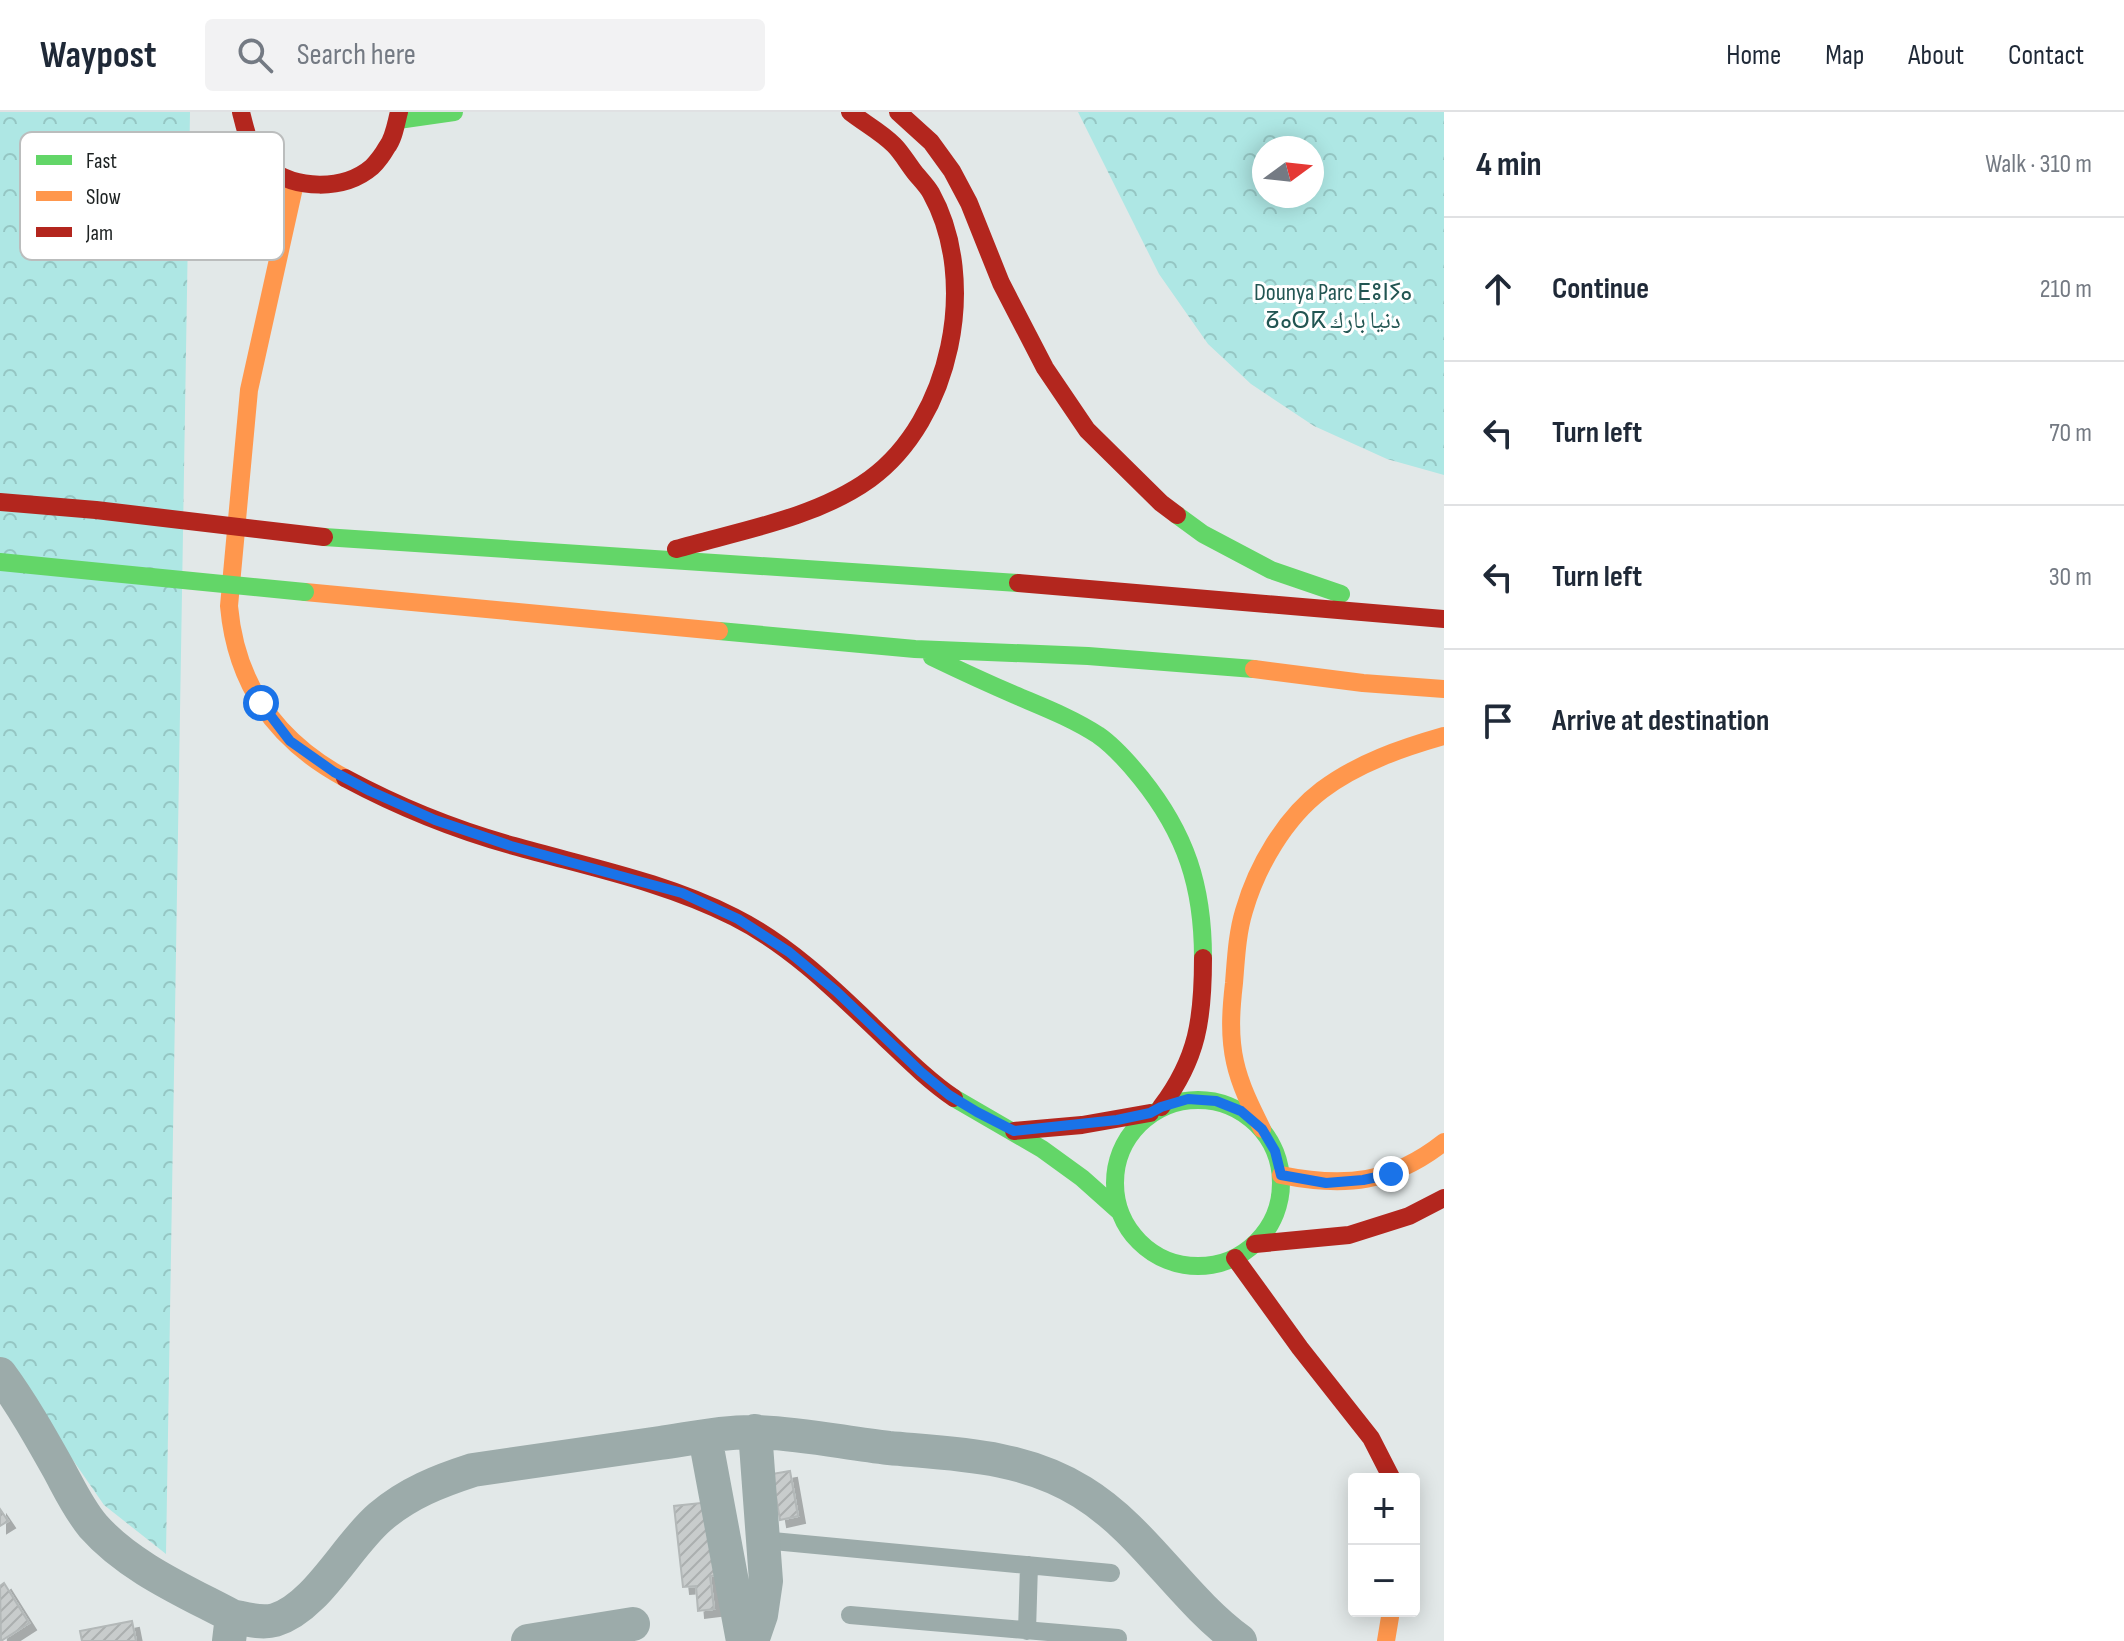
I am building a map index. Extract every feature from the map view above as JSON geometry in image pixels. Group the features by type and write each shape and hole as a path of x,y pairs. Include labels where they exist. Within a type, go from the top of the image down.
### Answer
{"main road":[{"path":"241,112 245,132"},
{"path":"284,178 311,186 345,183 374,165 385,152 393,137 398,116 454,112"},
{"path":"650,557 807,510 839,496 870,480 891,461 923,421 947,361 954,309 954,274 946,232 930,190 893,144 850,112"},
{"path":"898,112 931,142 952,171 969,203 1001,283 1045,368 1087,430 1161,503 1203,534 1271,570 1407,617"},
{"path":"284,232 295,183"},
{"path":"278,260 249,390 229,606 232,636 239,661 261,703 290,741 334,772 435,820 511,846 682,893 738,919 789,952 836,991 949,1095 1014,1131 1072,1171 1119,1211"},
{"path":"0,502 324,537 1059,586 1444,619"},
{"path":"0,562 915,649 1088,656 1236,667 1363,683 1444,689"},
{"path":"915,649 1065,716 1095,733 1124,757 1156,795 1182,837 1195,875 1204,936 1200,1015 1193,1055 1179,1082 1156,1110 1134,1128 1122,1146 1114,1189 1119,1211 1130,1232 1146,1249 1167,1260 1189,1266 1212,1265 1235,1258 1255,1244 1271,1224 1280,1201 1281,1175 1275,1151 1241,1085 1231,1038 1238,939 1255,883 1283,834 1301,809 1321,790 1356,768 1444,736"},
{"path":"1014,1131 1082,1125 1156,1110 1188,1099 1216,1101 1241,1111 1262,1129"},
{"path":"1281,1175 1326,1183 1363,1180 1391,1174 1434,1151 1444,1142"},
{"path":"1255,1244 1349,1235 1409,1216 1444,1198"},
{"path":"1235,1258 1321,1376 1366,1430 1390,1473"},
{"path":"1386,1641 1390,1617"}],"street":[{"path":"0,1374 35,1428 75,1501 94,1527 117,1549 230,1628 252,1621 272,1621 286,1615 318,1589 378,1518 436,1481 473,1470 755,1431 980,1456 1036,1470 1080,1491 1118,1518 1183,1590 1240,1641"},
{"path":"752,1641 766,1581 755,1431"},
{"path":"705,1437 743,1641"},
{"path":"528,1641 633,1624"}],"lane":[{"path":"762,1540 1111,1573"},
{"path":"1027,1631 1029,1565"},
{"path":"850,1615 1118,1638"}],"green space":[{"path":"0,112 190,112 190,132 20,132 20,260 188,260 166,1554 104,1505 39,1411 0,1362"},
{"name":"Dounya Parc ⴹⵓⵏⵢⴰ ⵒⴰⵔⴽ دنيا بارك","path":"1078,112 1444,112 1444,475 1387,459 1314,426 1251,384 1208,344 1159,274"}],"building":[{"path":"790,1471 798,1516 780,1520 772,1474"},
{"path":"710,1502 718,1575 710,1576 714,1609 698,1611 696,1586 683,1587 674,1506"},
{"path":"0,1509 8,1521 0,1526"},
{"path":"4,1583 29,1623 1,1641 0,1586"},
{"path":"132,1621 136,1641 82,1641 80,1631"}],"traffic: fast":[{"path":"398,120 454,112"},
{"path":"1177,515 1203,534 1271,570 1341,594"},
{"path":"324,537 1018,583"},
{"path":"0,562 305,592"},
{"path":"719,631 915,649 1088,656 1254,669"},
{"path":"932,657 1078,723 1104,739 1126,760 1170,820 1189,862 1200,907 1203,958"},
{"path":"954,1098 1042,1149 1082,1178 1119,1211"},
{"path":"1198,1100 1230,1106 1257,1124 1275,1151 1281,1183 1275,1215 1257,1242 1230,1260 1198,1266 1166,1260 1139,1242 1121,1215 1115,1183 1121,1151 1139,1124 1166,1106 1198,1100"}],"traffic: slow":[{"path":"284,232 295,183"},
{"path":"278,260 249,390 229,606 240,661 264,708 299,747 345,778"},
{"path":"305,592 719,631"},
{"path":"1254,669 1363,683 1444,689"},
{"path":"1262,1129 1240,1079 1231,1032 1238,938 1256,877 1284,829 1322,790 1381,757 1444,736"},
{"path":"1281,1175 1326,1181 1367,1179 1406,1166 1444,1142"},
{"path":"1386,1641 1390,1617"}],"traffic: jam":[{"path":"241,112 246,132"},
{"path":"284,177 320,185 361,175 380,158 389,143 399,112"},
{"path":"676,549 801,514 870,479 898,453 921,422 938,386 949,347 955,307 954,267 946,228 931,193 897,148 850,112"},
{"path":"898,112 931,142 952,171 969,203 1001,283 1045,368 1087,430 1177,515"},
{"path":"0,502 324,537"},
{"path":"1018,583 1444,619"},
{"path":"345,778 449,825 654,885 734,917 776,942 814,972 918,1070 954,1098"},
{"path":"1161,1107 1183,1071 1196,1037 1202,1000 1203,958"},
{"path":"1014,1131 1082,1125 1150,1113"},
{"path":"1255,1244 1349,1235 1409,1216 1444,1198"},
{"path":"1235,1258 1371,1438 1389,1473"}],"route":[{"path":"261,703 290,741 334,772 370,791 435,820 511,846 682,893 738,919 789,952 836,991 949,1095 1014,1131 1117,1120 1150,1113 1188,1099 1216,1101 1241,1111 1262,1129 1275,1151 1281,1175 1326,1183 1391,1174"}]}
